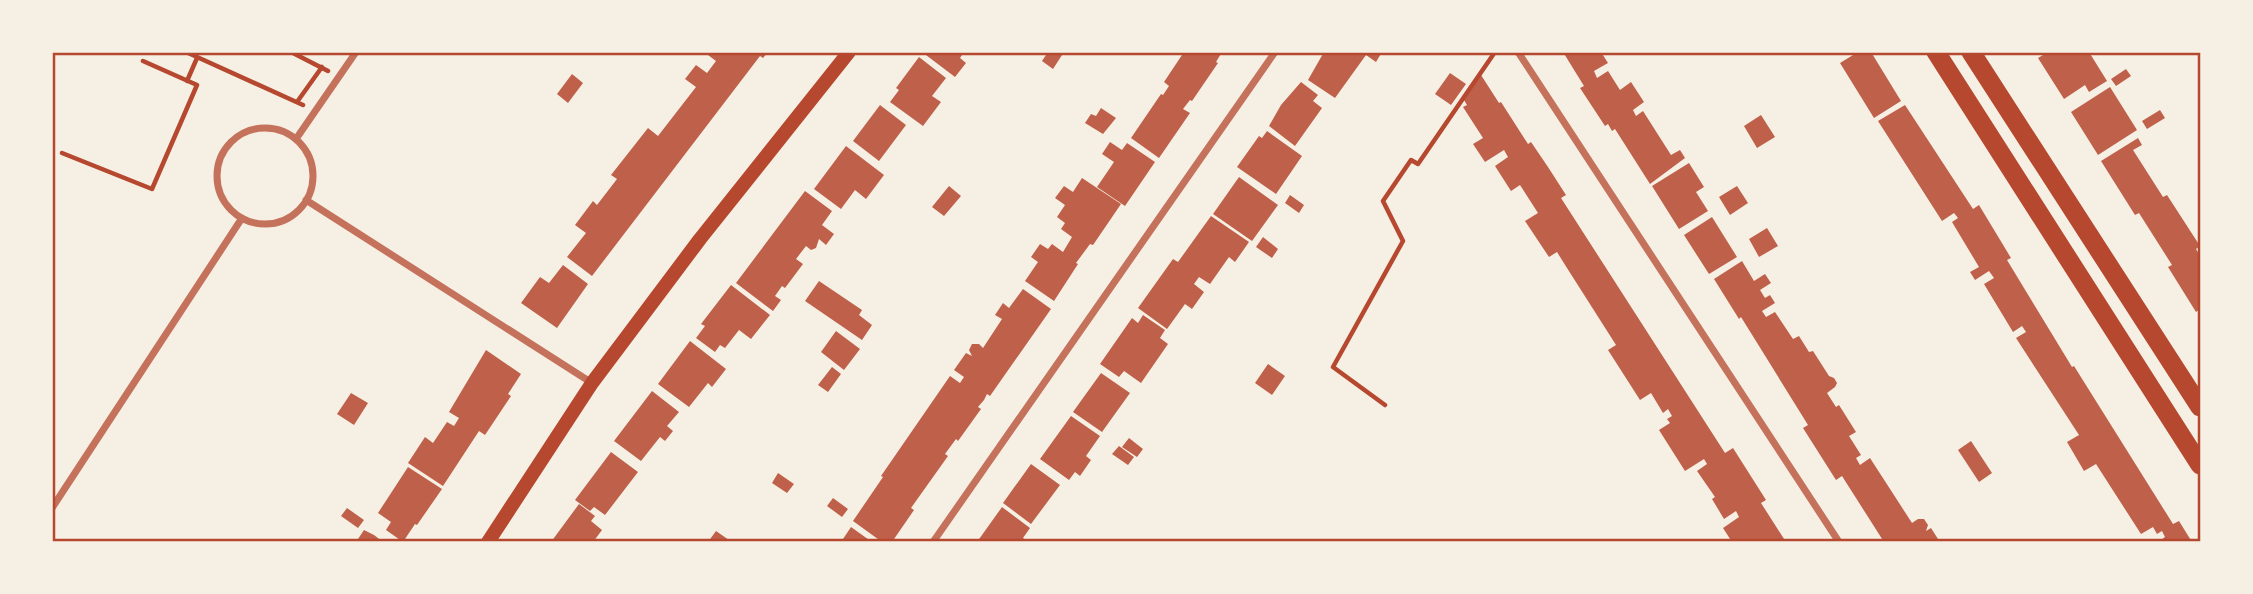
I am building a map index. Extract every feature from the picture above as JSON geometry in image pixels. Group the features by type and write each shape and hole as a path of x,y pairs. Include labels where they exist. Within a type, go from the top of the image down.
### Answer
{"highway":[{"path":"1936,52 2200,466"},
{"path":"1971,52 2200,407"}],"main road":[{"path":"488,541 592,383 700,239 849,52"}],"street":[{"path":"296,139 356,52"},
{"path":"933,541 1275,52"},
{"path":"1518,52 1839,541"},
{"path":"272,128 296,139 307,152 313,168 312,184 306,200 291,216 275,223 259,223 242,218 229,208 220,193 217,177 219,160 227,146 240,135 256,129 272,128"},
{"path":"306,200 592,383"},
{"path":"52,508 242,218"}],"path":[{"path":"186,52 315,110"},
{"path":"291,52 338,77"},
{"path":"1385,405 1333,367 1404,241 1383,201 1411,160 1418,164 1495,52"},
{"path":"187,81 197,58"},
{"path":"62,152 152,189 174,129 197,85 143,61"},
{"path":"297,102 323,67"}],"building":[{"path":"710,52 768,52 763,58 760,56 592,276 567,257 586,233 575,225 593,201 597,205 617,179 611,175 648,128 658,136 696,87 685,79 696,65 707,73 716,61 708,55"},
{"path":"922,52 964,52 960,58 966,63 955,77"},
{"path":"1048,52 1064,52 1053,69 1042,61"},
{"path":"1184,52 1222,52 1216,62 1218,63 1192,101 1183,109 1190,113 1159,158 1131,138 1169,86 1164,82"},
{"path":"1324,52 1382,52 1376,62 1366,55 1335,98 1308,80"},
{"path":"1563,52 1601,52 1608,63 1594,71 1597,78 1608,71 1620,90 1631,82 1644,102 1633,110 1636,116 1643,111 1671,155 1680,150 1685,158 1650,184 1615,129 1612,131 1608,124 1605,126 1580,88 1584,86"},
{"path":"1858,52 1871,52 1901,101 1874,118 1840,63"},
{"path":"2048,52 2089,52 2107,81 2089,92 2085,85 2064,99 2038,58"},
{"path":"919,57 946,78 932,96 941,102 923,126 890,102 899,90 896,88"},
{"path":"2126,69 2131,76 2116,86 2111,79"},
{"path":"1450,73 1466,84 1451,105 1435,94"},
{"path":"572,74 583,83 568,103 557,94"},
{"path":"1481,75 1528,144 1531,142 1548,167 1566,195 1561,198 1725,453 1733,448 1766,500 1761,503 1786,542 1732,542 1723,528 1739,517 1736,511 1724,519 1712,499 1715,497 1697,471 1707,464 1704,459 1685,471 1659,430 1670,423 1667,419 1672,416 1668,409 1663,413 1651,393 1640,400 1608,350 1616,345 1557,252 1549,257 1525,221 1538,213 1520,185 1511,191 1495,166 1508,157 1504,150 1485,162 1473,144 1483,138 1463,107 1467,105 1464,100"},
{"path":"1301,82 1318,95 1313,101 1322,108 1295,146 1269,126 1281,105"},
{"path":"2110,87 2137,130 2098,155 2071,112"},
{"path":"880,105 906,125 879,161 853,141"},
{"path":"1905,105 1973,209 1979,205 2011,258 2007,260 2072,367 2074,366 2173,524 2179,521 2192,542 2158,542 2165,537 2162,531 2157,534 2153,527 2141,534 2096,464 2084,471 2067,442 2079,435 2016,338 2026,332 2022,326 2013,332 1984,284 1994,278 1989,271 1975,280 1970,272 1979,267 1952,222 1958,218 1954,213 1942,221 1878,121"},
{"path":"1101,108 1116,118 1103,134 1085,123 1091,114 1096,116"},
{"path":"2160,110 2165,118 2147,129 2142,121"},
{"path":"1761,115 1775,137 1757,148 1744,126"},
{"path":"1267,131 1302,156 1276,194 1237,167 1259,136 1262,138"},
{"path":"2138,138 2142,145 2133,150 2163,197 2167,195 2200,246 2196,249 2200,256 2200,309 2196,312 2168,267 2172,265 2139,213 2135,215 2101,161"},
{"path":"1110,142 1122,150 1127,143 1155,162 1125,206 1097,187 1114,162 1102,154"},
{"path":"846,146 884,175 866,199 855,190 841,209 814,189"},
{"path":"1689,163 1704,187 1696,192 1708,211 1679,229 1652,186"},
{"path":"1239,177 1278,205 1252,241 1213,214"},
{"path":"1082,178 1121,204 1093,245 1090,244 1076,263 1078,264 1054,301 1025,281 1038,262 1031,257 1040,244 1048,249 1052,244 1063,252 1072,237 1061,229 1065,223 1057,217 1065,205 1055,198 1064,186 1073,192"},
{"path":"949,186 961,196 944,216 932,207"},
{"path":"1737,186 1748,203 1730,215 1719,197"},
{"path":"805,191 832,211 822,225 834,234 826,245 819,239 816,248 811,250 806,246 796,259 803,264 785,288 782,286 775,296 781,300 773,311 736,283"},
{"path":"1290,195 1304,205 1299,213 1285,203"},
{"path":"1211,216 1249,242 1235,262 1229,257 1210,284 1199,277 1194,284 1204,292 1192,309 1185,304 1167,329 1138,308 1173,259 1178,262"},
{"path":"1712,217 1737,257 1709,274 1684,235"},
{"path":"1767,228 1778,246 1759,257 1749,239"},
{"path":"1263,237 1278,249 1272,258 1256,247"},
{"path":"1742,261 1754,281 1765,274 1771,283 1760,290 1765,298 1770,295 1775,303 1762,311 1766,317 1775,312 1793,339 1799,336 1809,352 1813,351 1829,376 1837,383 1827,393 1836,407 1839,405 1856,432 1849,436 1861,455 1856,458 1860,465 1870,458 1912,523 1924,519 1928,525 1926,531 1931,528 1938,539 1934,542 1884,542 1842,476 1836,480 1803,428 1808,425 1741,317 1739,319 1714,279"},
{"path":"563,265 588,284 557,328 521,303 540,277 549,283"},
{"path":"819,281 862,310 859,315 872,325 862,340 805,301"},
{"path":"731,285 770,315 751,339 739,330 725,348 720,345 715,352 696,338 705,326 701,324"},
{"path":"1023,289 1051,309 990,396 987,394 978,407 981,409 958,441 956,439 945,454 948,456 911,508 914,510 892,542 882,542 853,521 950,376 960,383 964,377 954,370 966,353 972,356 969,350 972,344 979,344 983,348 1002,319 995,315 1003,303 1009,308"},
{"path":"1143,315 1165,330 1160,338 1168,344 1141,383 1124,371 1119,377 1100,364 1132,318 1138,323"},
{"path":"836,331 860,349 844,370 821,352"},
{"path":"690,341 726,369 712,387 708,383 689,407 658,384"},
{"path":"486,350 521,374 508,394 511,396 485,435 479,431 443,486 408,463 425,437 433,443 447,422 454,426 459,418 449,412"},
{"path":"1268,364 1285,376 1272,395 1255,383"},
{"path":"832,367 841,374 828,392 818,385"},
{"path":"1101,373 1130,393 1102,432 1073,412"},
{"path":"652,391 679,412 667,426 673,431 665,441 660,437 641,461 614,441"},
{"path":"351,393 368,403 354,425 337,414"},
{"path":"1071,416 1100,436 1086,456 1091,460 1080,476 1075,472 1069,480 1040,459"},
{"path":"1129,438 1143,449 1137,457 1122,447"},
{"path":"1971,441 1992,473 1979,482 1958,450"},
{"path":"1119,446 1134,457 1128,465 1112,454"},
{"path":"611,452 638,472 605,515 594,507 590,511 575,500"},
{"path":"1031,464 1060,485 1031,524 1003,503"},
{"path":"408,467 442,489 403,542 386,530 391,522 378,513"},
{"path":"778,473 794,484 787,493 772,483"},
{"path":"833,498 848,509 842,517 827,506"},
{"path":"579,504 595,516 591,521 602,530 593,542 551,542"},
{"path":"1002,507 1030,528 1023,538 1028,542 977,542"},
{"path":"347,508 364,520 358,528 341,516"},
{"path":"851,527 872,542 841,542"},
{"path":"364,530 374,535 383,542 356,542"},
{"path":"716,531 729,540 728,542 708,542"}]}
